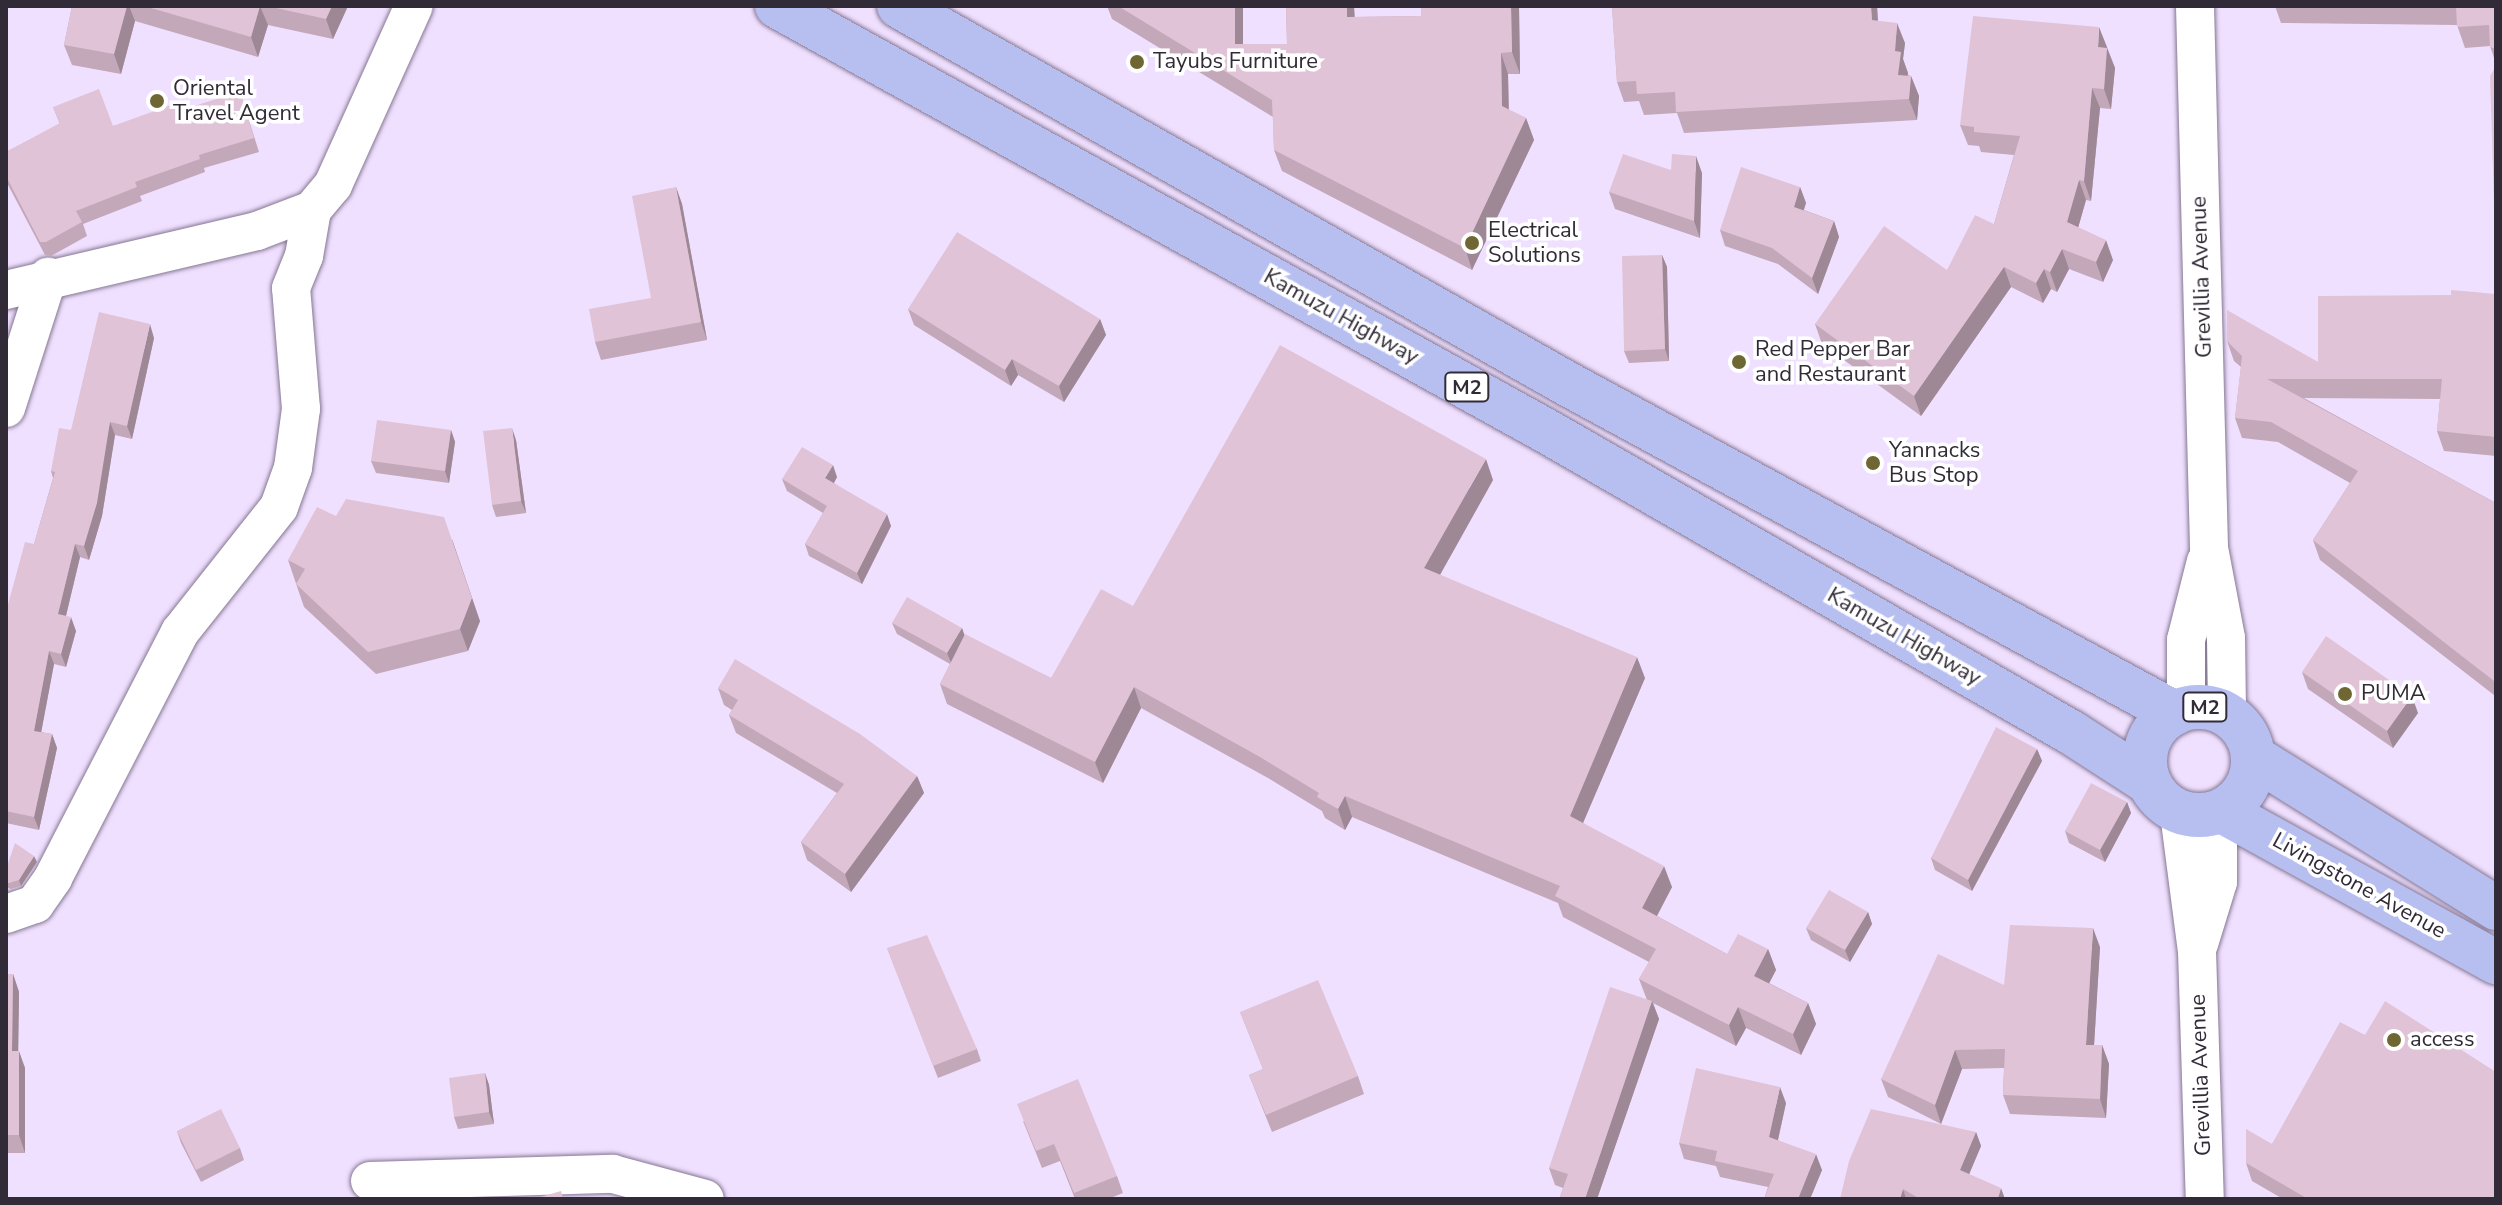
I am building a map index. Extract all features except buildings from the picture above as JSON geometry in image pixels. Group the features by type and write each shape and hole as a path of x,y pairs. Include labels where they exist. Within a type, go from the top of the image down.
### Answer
{"highway":[{"name":"Kamuzu Highway","path":"777,6 1548,432 2072,733 2148,782"},
{"name":"M2","path":"899,6 1564,382 2196,712 2241,725 2255,758"},
{"name":"M2","path":"2196,712 2154,731 2146,747 2148,782 2160,800 2206,812"},
{"path":"2206,812 2243,795 2255,758 2496,908"},
{"name":"Livingstone Avenue","path":"2206,812 2496,962"}],"street":[{"path":"6,290 48,277 257,231 312,210 333,185 414,6"},
{"name":"Grevillia Avenue","path":"2195,6 2209,548 2186,640 2196,712"},
{"path":"6,914 35,904 53,878 180,632 279,507 293,468 301,409 291,288 304,256 312,210"},
{"path":"6,408 48,277"},
{"name":"Grevillia Avenue","path":"2205,1199 2197,951 2206,812"},
{"path":"370,1181 613,1174 705,1199"}],"place":[{"name":"Tayubs Furniture","path":"1137,62"},
{"name":"Oriental Travel Agent","path":"157,101"},
{"name":"Electrical Solutions","path":"1472,243"},
{"name":"Red Pepper Bar and Restaurant","path":"1739,362"},
{"name":"Yannacks Bus Stop","path":"1873,463"},
{"name":"PUMA","path":"2345,694"},
{"name":"access","path":"2394,1040"}]}
